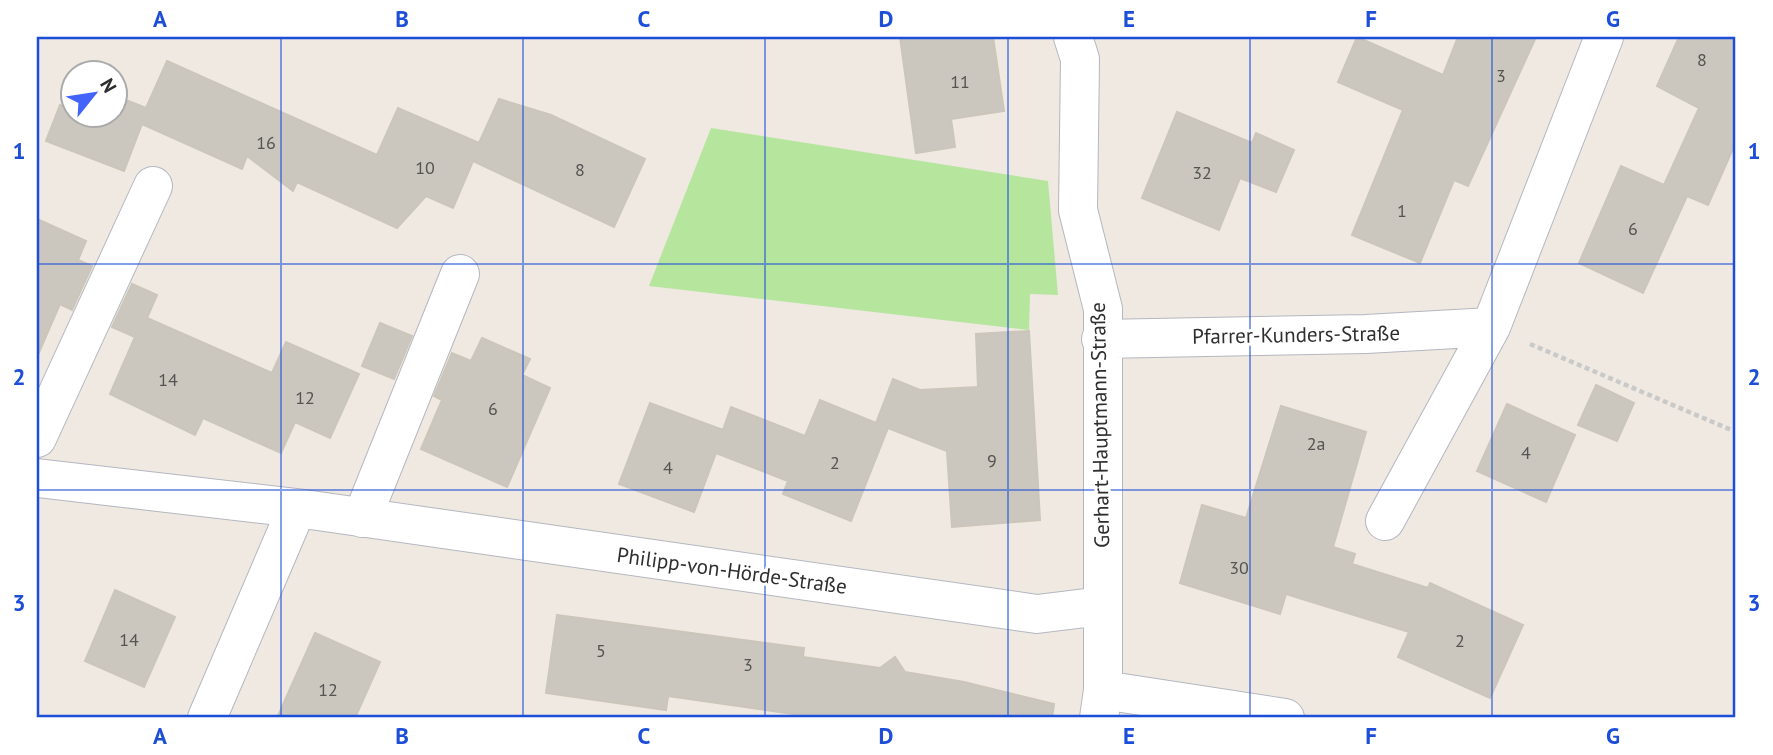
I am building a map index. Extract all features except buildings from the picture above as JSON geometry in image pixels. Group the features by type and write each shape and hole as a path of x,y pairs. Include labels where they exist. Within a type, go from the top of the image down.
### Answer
{"street":[{"name":"Gerhart-Hauptmann-Straße","path":"1073,37 1080,59 1078,210 1103,309 1101,704 1285,718"},
{"path":"1385,521 1491,327 1604,37"},
{"path":"37,438 153,186"},
{"path":"362,518 460,274"},
{"name":"Pfarrer-Kunders-Straße","path":"1101,339 1366,334 1491,327"},
{"name":"Philipp-von-Hörde-Straße","path":"37,478 297,508 1037,614 1102,606"},
{"path":"206,718 297,508"}],"path":[{"path":"1491,327 1736,432"}],"green space":[{"path":"711,128 1048,181 1058,295 1030,294 1029,330 649,286"}]}
